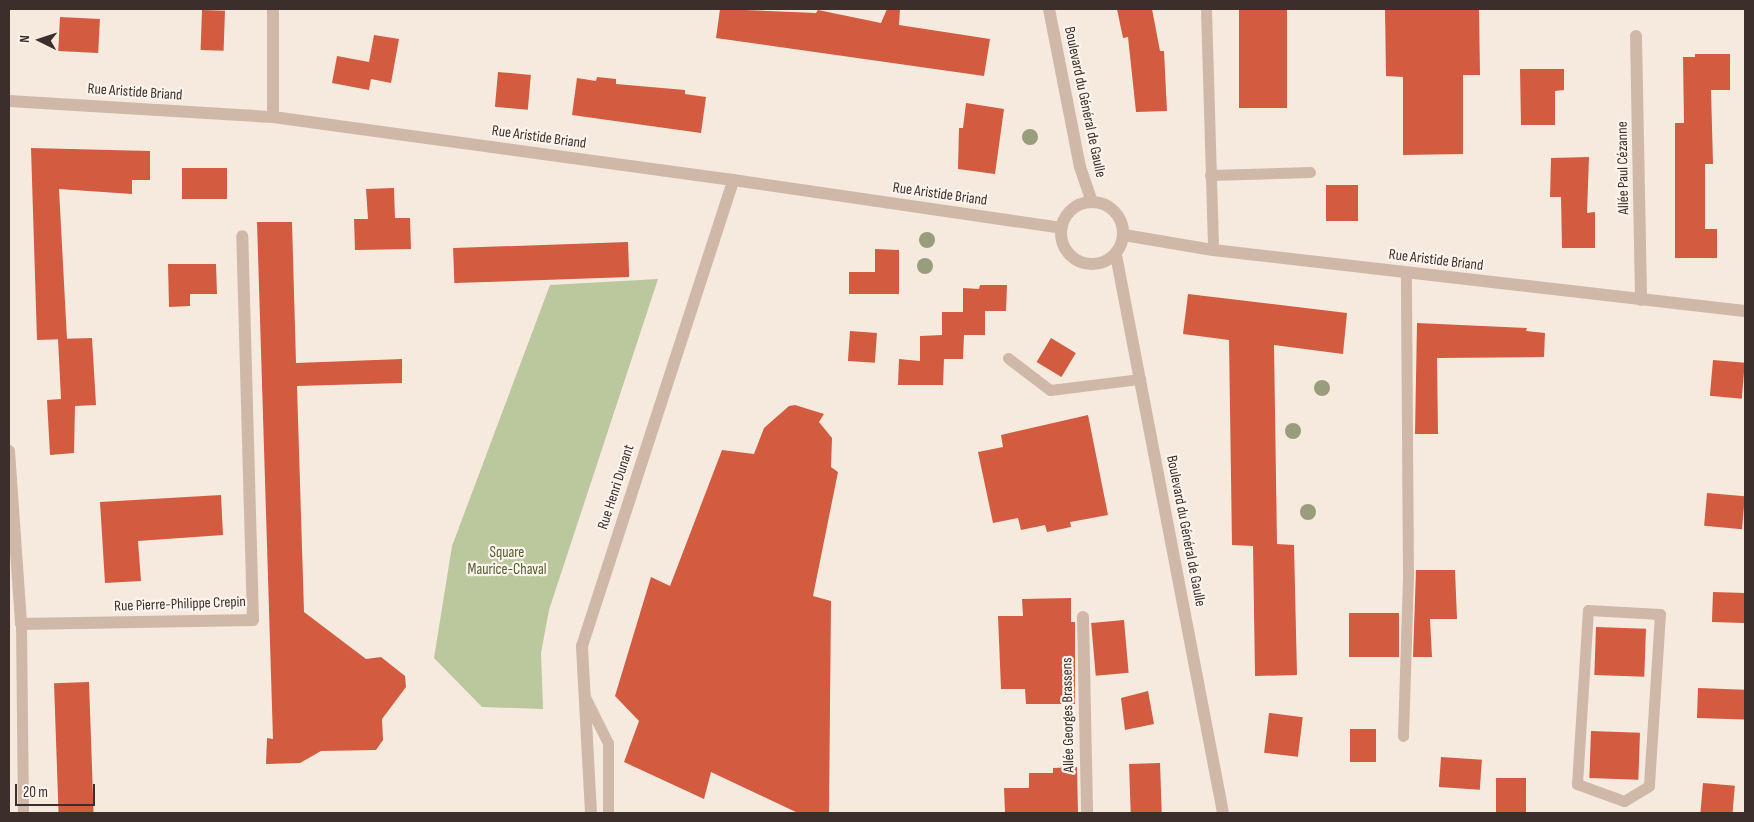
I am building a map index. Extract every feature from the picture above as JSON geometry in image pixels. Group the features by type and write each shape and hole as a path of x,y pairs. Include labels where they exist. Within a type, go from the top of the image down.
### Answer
{"street":[{"path":"273,9 273,117"},
{"name":"Boulevard du Général de Gaulle","path":"1049,9 1080,167 1092,202"},
{"name":"Allée Paul Cézanne","path":"1636,36 1641,300"},
{"name":"Rue Aristide Briand","path":"9,101 273,117 733,180 1062,228"},
{"name":"Rue Henri Dunant","path":"591,813 582,646 733,180"},
{"path":"1092,202 1111,208 1120,220 1124,235 1116,255 1098,265 1078,262 1064,248 1062,228 1072,209 1092,202"},
{"name":"Rue Aristide Briand","path":"1124,235 1213,250 1745,311"},
{"name":"Rue Pierre-Philippe Crepin","path":"21,624 253,620 242,236"},
{"name":"Boulevard du Général de Gaulle","path":"1116,255 1223,813"},
{"path":"9,451 21,624"},
{"name":"Allée Georges Brassens","path":"1083,617 1087,813"}],"lane":[{"path":"1206,9 1213,250"},
{"path":"1210,176 1310,172"},
{"path":"1403,736 1408,577 1406,272"},
{"path":"1008,358 1050,390 1140,378"},
{"path":"1588,610 1660,614 1649,786 1624,801 1577,784 1588,610"},
{"path":"21,624 23,813"},
{"path":"584,696 608,743 608,813"},
{"path":"1623,813 1624,801"}],"green space":[{"name":"Square Maurice-Chaval","path":"658,279 549,610 541,653 543,709 482,707 434,658 452,546 550,285"}],"building":[{"path":"720,9 816,13 818,10 881,23 887,9 900,9 899,25 990,39 984,76 716,38"},
{"path":"1117,9 1152,9 1160,51 1164,51 1167,111 1136,112 1128,37 1123,38"},
{"path":"1239,9 1287,9 1287,108 1239,108"},
{"path":"1385,9 1479,9 1480,75 1463,75 1463,154 1403,155 1403,77 1386,76"},
{"path":"202,10 225,11 224,51 201,50"},
{"path":"60,17 100,19 98,53 58,51"},
{"path":"374,35 399,39 391,83 371,79 369,90 332,83 337,56 369,62"},
{"path":"1695,54 1730,54 1730,90 1711,90 1713,164 1705,164 1705,229 1717,229 1717,258 1675,258 1675,123 1684,123 1683,57 1695,57"},
{"path":"1520,69 1564,69 1564,90 1555,91 1555,125 1521,125"},
{"path":"498,72 531,75 528,110 495,107"},
{"path":"597,77 616,79 616,84 685,90 685,94 706,97 701,133 572,115 577,78 596,81"},
{"path":"966,103 1004,109 995,174 958,169 959,128 963,128"},
{"path":"31,148 150,151 150,180 132,180 132,194 59,189 67,339 37,340"},
{"path":"1589,157 1587,213 1595,212 1595,248 1562,248 1561,197 1550,197 1551,158"},
{"path":"182,168 227,168 227,199 182,199"},
{"path":"1326,185 1358,185 1358,221 1326,221"},
{"path":"394,188 395,218 410,218 411,249 355,250 354,219 368,219 366,189"},
{"path":"257,222 292,222 296,363 402,359 402,383 297,386 304,612 366,659 381,657 405,676 406,687 382,719 383,740 376,750 321,751 300,763 266,764 267,738 273,739"},
{"path":"628,242 629,277 454,283 453,248"},
{"path":"875,249 899,250 899,294 849,294 849,272 875,272"},
{"path":"168,264 216,264 217,294 190,294 190,306 169,307"},
{"path":"980,285 1007,285 1006,311 985,311 985,335 964,335 963,359 944,359 943,385 898,385 899,359 920,361 920,336 942,335 942,312 963,312 963,288 979,289"},
{"path":"1188,294 1347,313 1343,354 1274,345 1277,544 1294,545 1297,675 1255,676 1253,546 1232,545 1229,340 1183,334"},
{"path":"1417,323 1527,328 1526,331 1545,333 1544,357 1437,358 1438,434 1415,434"},
{"path":"850,331 877,333 875,363 848,361"},
{"path":"92,338 96,405 75,406 74,453 50,455 47,400 61,399 58,339"},
{"path":"1051,338 1076,353 1061,377 1037,362"},
{"path":"1713,360 1745,363 1742,399 1710,396"},
{"path":"795,405 824,414 819,422 832,438 831,467 838,472 813,596 831,601 829,813 798,813 711,772 704,799 624,762 639,721 615,696 651,577 670,586 722,450 754,454 764,428 789,406"},
{"path":"1088,415 1108,515 1070,522 1071,527 1047,532 1045,525 1021,530 1018,518 993,523 978,452 1003,447 1001,435"},
{"path":"1707,493 1745,496 1742,529 1704,526"},
{"path":"221,495 223,535 138,541 141,581 105,583 100,502"},
{"path":"1416,570 1455,570 1457,619 1430,619 1432,657 1413,657"},
{"path":"1713,592 1745,593 1744,623 1712,622"},
{"path":"1071,598 1071,622 1075,622 1075,704 1026,704 1025,689 1001,689 998,616 1023,616 1022,599"},
{"path":"1349,613 1399,613 1399,657 1349,657"},
{"path":"1124,620 1129,673 1096,676 1091,623"},
{"path":"1596,627 1646,629 1644,677 1594,675"},
{"path":"89,682 94,813 59,813 54,683"},
{"path":"1698,688 1745,690 1744,720 1697,718"},
{"path":"1148,691 1154,724 1125,730 1121,698"},
{"path":"1269,713 1303,717 1298,757 1264,753"},
{"path":"1350,729 1376,729 1376,762 1350,762"},
{"path":"1591,731 1640,733 1638,780 1589,778"},
{"path":"1441,757 1482,760 1480,790 1439,787"},
{"path":"1160,763 1162,813 1131,813 1129,764"},
{"path":"1077,767 1078,813 1005,813 1004,788 1029,788 1029,773 1053,773 1053,768"},
{"path":"1496,778 1526,778 1526,813 1496,813"},
{"path":"1703,783 1735,786 1732,813 1700,812"}]}
